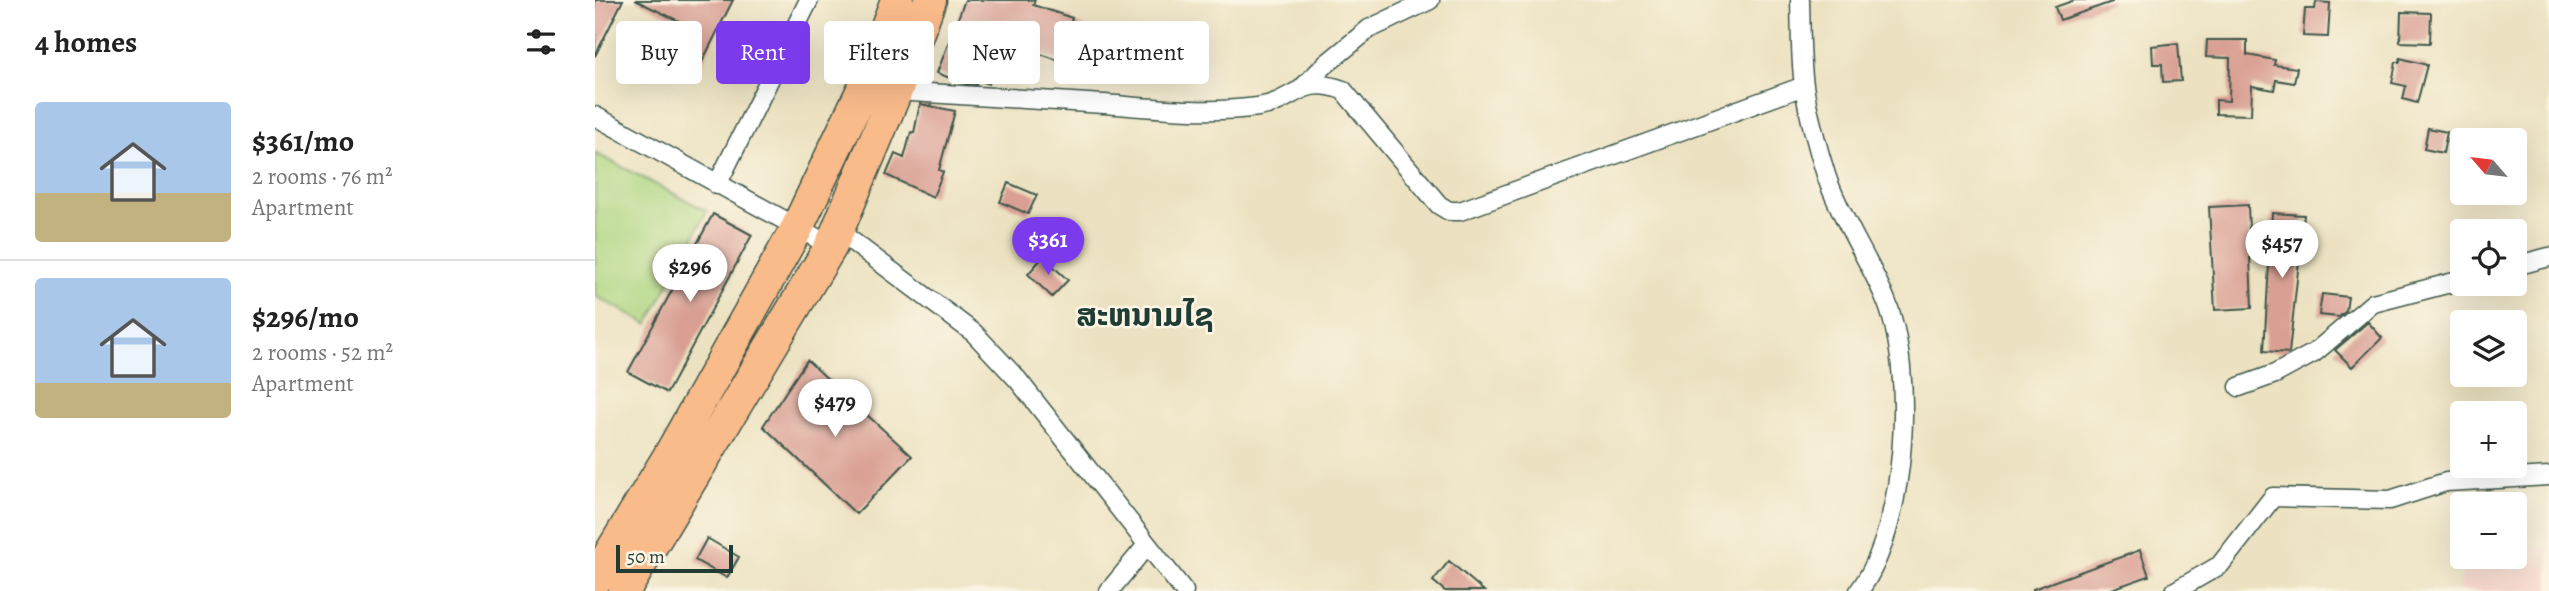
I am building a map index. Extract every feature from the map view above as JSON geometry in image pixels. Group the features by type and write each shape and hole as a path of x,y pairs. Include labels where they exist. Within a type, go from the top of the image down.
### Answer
{"highway":[{"path":"595,579 671,453 797,228 865,85 897,0"},
{"path":"624,591 834,238 897,90 930,0"}],"street":[{"path":"717,185 809,0"},
{"path":"897,90 1196,110 1259,107 1272,104 1303,87 1369,29 1430,0"},
{"path":"1800,0 1804,86 1828,179 1885,298 1898,340 1901,361 1902,435 1898,477 1887,528 1875,565 1859,591"},
{"path":"1303,87 1328,84 1343,90 1439,205 1449,211 1460,211 1804,86"},
{"path":"595,116 797,228 834,238 974,332 1018,380 1184,591"},
{"path":"2527,263 2549,257"},
{"path":"2239,387 2275,374 2314,353 2373,303 2450,283"},
{"path":"2175,591 2220,565 2273,497 2390,500 2446,482 2549,476"},
{"path":"1109,591 1147,545"}],"shaded area":[{"path":"2527,546 2549,550 2549,591 2458,591 2464,569 2527,569"}],"green space":[{"path":"595,153 707,211 648,324 595,296"}],"building":[{"path":"595,0 623,0 595,56"},
{"path":"635,0 733,0 722,21 716,21 716,34 702,62 702,21 679,21"},
{"path":"965,0 1035,0 1033,5 1072,18 1071,21 1054,21 1054,59 1040,54 1040,21 957,21"},
{"path":"2075,0 2112,2 2060,20 2055,7"},
{"path":"2316,2 2330,3 2328,37 2303,36 2305,9 2315,9"},
{"path":"2401,12 2431,13 2430,43 2400,42"},
{"path":"2207,40 2247,40 2247,55 2275,60 2274,65 2297,68 2294,83 2276,80 2274,90 2252,86 2251,115 2216,114 2216,100 2229,101 2230,58 2206,57"},
{"path":"2178,43 2181,81 2163,82 2162,64 2153,64 2152,46"},
{"path":"948,44 948,77 937,73"},
{"path":"2400,58 2427,65 2417,103 2403,99 2406,86 2392,83 2396,62 2400,62"},
{"path":"920,104 955,111 939,170 943,172 933,197 886,175 895,154 904,158 911,132 914,133"},
{"path":"2428,128 2447,132 2443,153 2424,149"},
{"path":"1008,183 1037,195 1028,214 1000,202"},
{"path":"2248,205 2252,308 2215,310 2209,207"},
{"path":"2272,213 2304,215 2289,353 2264,351"},
{"path":"713,214 752,235 667,393 628,372"},
{"path":"1043,257 1068,280 1052,297 1028,274"},
{"path":"2322,294 2348,297 2346,311 2339,317 2319,315"},
{"path":"2368,322 2382,338 2352,367 2335,350"},
{"path":"807,360 912,456 856,514 763,426"},
{"path":"707,538 739,557 727,578 695,560"},
{"path":"2140,550 2149,576 2106,591 2033,591 2033,589"},
{"path":"1449,561 1484,591 1445,591 1433,581"}],"district":[{"name":"ສະຫນາມໄຊ","path":"1145,315"}]}
